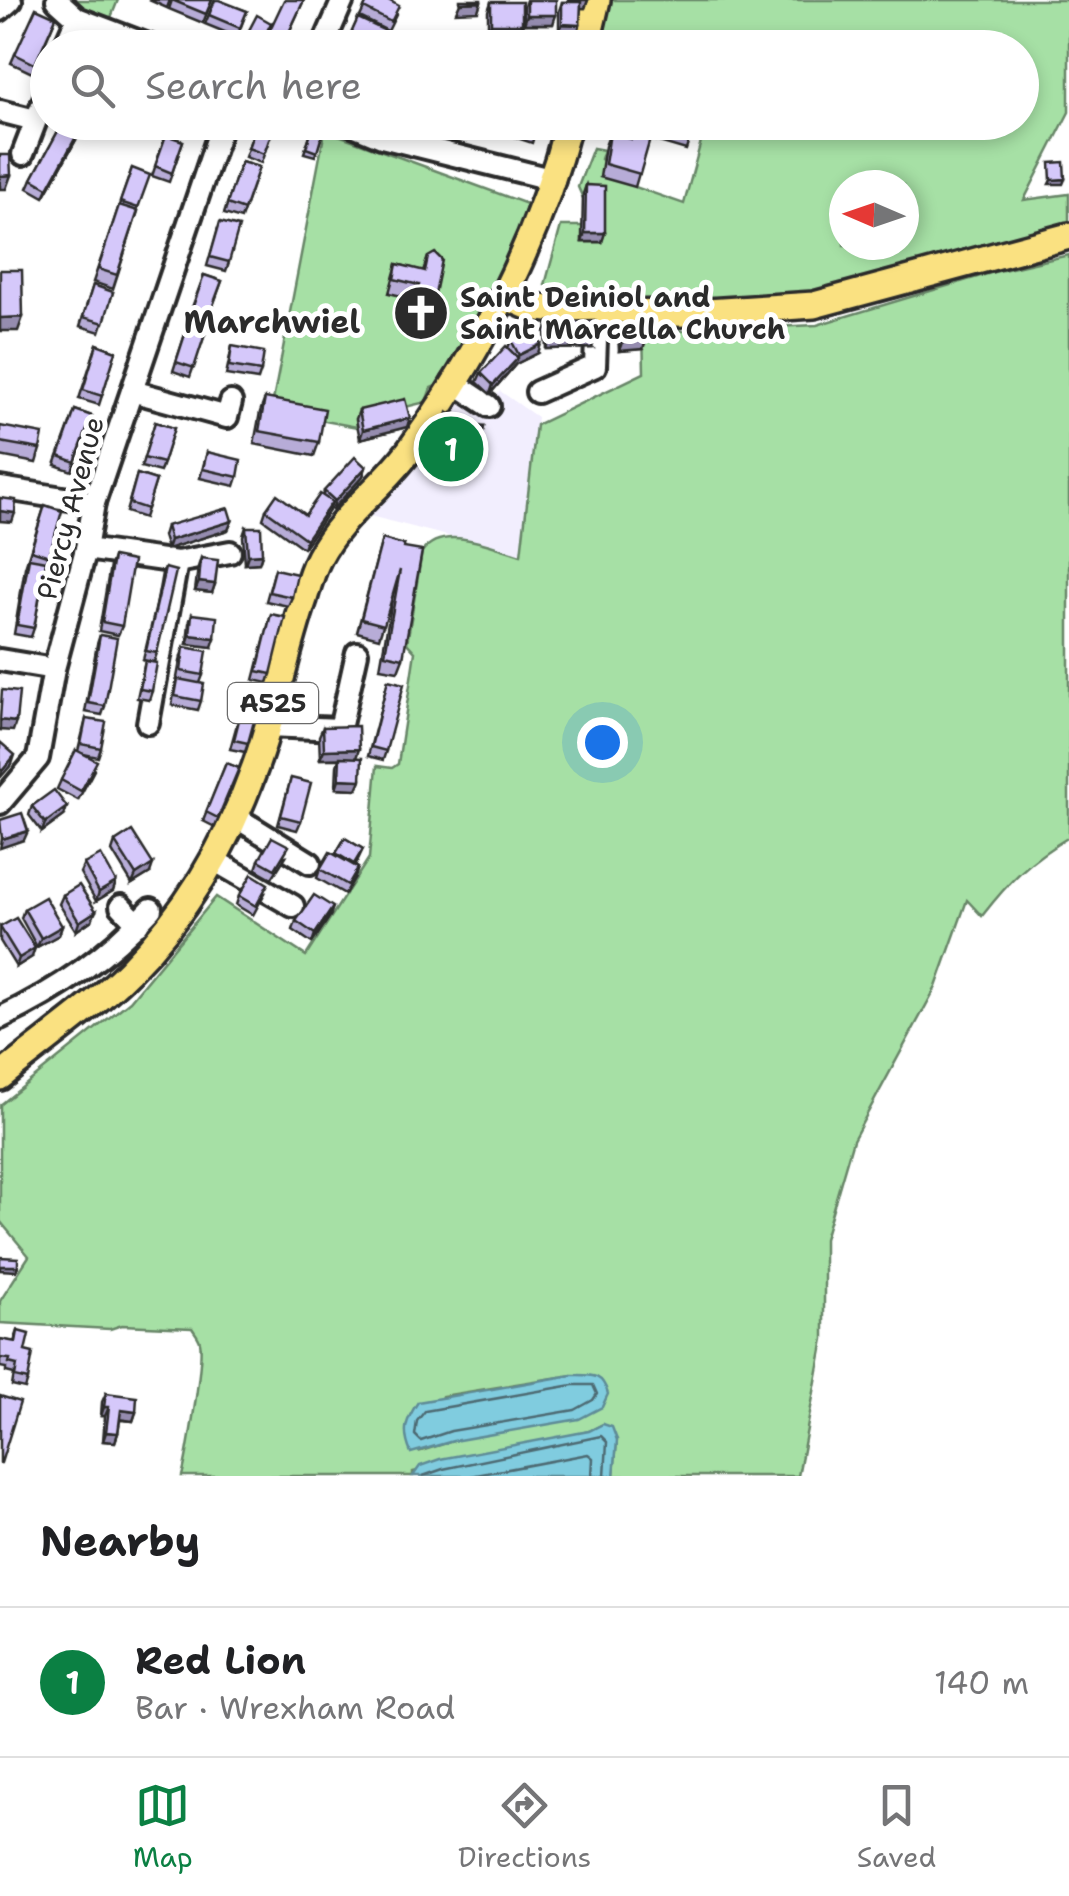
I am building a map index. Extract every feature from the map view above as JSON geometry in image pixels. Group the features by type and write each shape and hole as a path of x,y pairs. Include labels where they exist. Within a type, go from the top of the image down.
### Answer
{"main road":[{"path":"590,30 597,0"},
{"name":"A525","path":"0,1076 128,972 184,908 234,816 255,766 318,558 342,521 410,450 505,296 534,236 564,140"},
{"path":"505,296 530,307 597,314 814,305 1069,236"}],"street":[{"path":"0,10 11,0"},
{"path":"57,0 77,18 109,30"},
{"path":"330,30 343,0"},
{"path":"72,30 77,18"},
{"path":"0,111 30,119"},
{"path":"22,154 30,133"},
{"name":"Piercy Avenue","path":"0,804 38,758 54,669 86,549 94,502 216,140"},
{"path":"394,140 554,180"},
{"path":"537,392 599,370 597,314"},
{"path":"453,382 489,406"},
{"name":"Piercy Avenue","path":"132,391 227,418 231,402"},
{"path":"0,488 94,502"},
{"path":"86,549 178,562 230,552"},
{"path":"148,723 178,562"},
{"path":"267,726 340,729 357,653"},
{"path":"0,660 54,669"},
{"path":"234,816 310,863"},
{"path":"212,860 293,906"},
{"path":"0,1018 78,976 144,916 121,906"}],"shaded area":[{"path":"467,384 492,401 500,391 537,417 521,555 366,515 413,467"}],"green space":[{"path":"65,0 118,0 108,25"},
{"path":"608,0 1069,0 1069,112 1024,200 1069,194 1069,228 836,293 608,309 545,285 561,226 582,226 582,242 602,242 578,187 593,148 604,150 601,159 635,187 684,204 701,140 1039,140 1039,30 601,30"},
{"path":"323,140 352,140 527,204 505,278 441,384 431,388 426,402 356,419 357,427 271,411"},
{"path":"1069,255 1069,837 1021,872 982,916 967,900 936,987 853,1140 824,1239 824,1339 798,1476 614,1476 617,1440 603,1424 589,1431 413,1472 413,1476 182,1476 200,1367 200,1342 192,1328 122,1325 110,1329 0,1323 0,1301 29,1256 0,1221 0,1105 130,1001 216,897 306,956 369,858 377,766 392,768 398,764 415,652 407,643 422,552 431,543 455,538 521,555 536,425 644,373 643,328 685,331 817,325 994,272","holes":["572,1375 453,1441 421,1451 442,1396"]}],"water":[{"path":"591,1375 603,1382 608,1394 602,1407 579,1419 453,1441 411,1453 406,1427 418,1402"},
{"path":"603,1424 612,1427 617,1440 614,1476 413,1476 420,1466 440,1459 589,1431"}],"building":[{"path":"172,0 212,0 206,14"},
{"path":"215,0 247,11 240,28 209,15"},
{"path":"284,0 304,0 290,30 270,30"},
{"path":"368,0 388,0 399,6 391,22 364,8"},
{"path":"527,0 556,0 556,15 527,15"},
{"path":"491,2 522,2 522,24 491,24"},
{"path":"562,2 581,2 580,25 562,24"},
{"path":"36,8 56,17 50,30 30,30 30,62 15,54"},
{"path":"257,15 271,23 268,30 249,30"},
{"path":"358,18 384,30 353,30"},
{"path":"53,140 74,140 48,188 32,179"},
{"path":"164,140 183,141 172,173 155,166"},
{"path":"251,140 269,140 264,154 248,148"},
{"path":"308,140 321,140 317,152 306,148"},
{"path":"609,140 650,140 640,174 605,164"},
{"path":"0,155 10,155 11,175 0,176"},
{"path":"241,162 259,167 244,210 227,204"},
{"path":"1064,162 1065,179 1051,180 1050,163"},
{"path":"132,168 150,175 138,208 120,202"},
{"path":"586,185 605,186 605,233 585,233"},
{"path":"119,205 138,211 117,275 98,269"},
{"path":"220,222 239,227 229,262 210,257"},
{"path":"435,253 442,260 430,318 413,313 419,285 394,279 397,264 425,271 428,257"},
{"path":"0,270 22,270 23,317 0,318"},
{"path":"204,275 222,281 209,316 192,309"},
{"path":"93,285 113,292 104,323 83,317"},
{"path":"595,321 595,338 549,340 549,322"},
{"path":"645,322 646,340 622,342 621,324"},
{"path":"187,328 205,334 194,368 176,362"},
{"path":"532,328 541,344 519,355 511,340"},
{"path":"97,344 116,351 102,396 83,390"},
{"path":"232,346 264,352 261,371 229,366"},
{"path":"506,346 518,358 493,385 481,373"},
{"path":"265,398 325,409 319,442 259,431"},
{"path":"405,399 410,418 363,430 359,410"},
{"path":"75,410 92,416 75,462 59,456"},
{"path":"448,413 464,417 461,429 468,431 464,449 452,447 448,468 438,466"},
{"path":"155,422 174,428 163,463 144,458"},
{"path":"469,424 484,427 481,439 467,435"},
{"path":"0,426 43,434 40,449 0,442"},
{"path":"207,452 241,460 238,477 203,469"},
{"path":"355,457 366,467 335,501 324,491"},
{"path":"137,474 156,480 147,509 129,503"},
{"path":"277,494 305,515 320,494 332,502 306,539 266,510"},
{"path":"0,498 16,500 15,513 0,511"},
{"path":"45,505 62,511 49,556 31,550"},
{"path":"228,508 232,521 170,540 166,526"},
{"path":"246,527 261,527 262,554 248,555"},
{"path":"382,539 422,551 403,658 385,654 400,570 384,625 361,619"},
{"path":"113,557 133,561 122,626 102,622"},
{"path":"29,558 46,561 34,628 17,625"},
{"path":"201,558 218,560 215,584 199,582"},
{"path":"165,568 176,571 157,653 146,651"},
{"path":"275,569 297,574 292,597 269,592"},
{"path":"192,614 217,617 215,638 190,635"},
{"path":"271,614 285,617 271,674 257,671"},
{"path":"100,635 117,638 105,706 88,703"},
{"path":"184,647 207,651 203,675 181,671"},
{"path":"145,661 157,663 152,691 140,689"},
{"path":"178,679 204,684 201,701 175,696"},
{"path":"388,680 404,684 386,751 371,747"},
{"path":"247,688 262,692 248,743 234,740"},
{"path":"2,690 19,692 16,722 0,720"},
{"path":"86,719 106,722 101,748 81,744"},
{"path":"358,726 359,749 324,750 323,727"},
{"path":"0,742 15,755 2,771 0,769"},
{"path":"76,750 97,761 81,791 61,780"},
{"path":"340,757 362,758 361,780 339,779"},
{"path":"226,763 239,768 218,818 206,812"},
{"path":"291,778 311,783 301,821 281,816"},
{"path":"54,790 67,807 45,823 32,806"},
{"path":"22,813 28,831 2,839 0,820"},
{"path":"132,831 153,864 136,875 115,842"},
{"path":"272,837 289,846 275,869 259,860"},
{"path":"345,838 363,849 354,864 336,853"},
{"path":"330,852 358,868 348,885 320,869"},
{"path":"101,855 116,882 99,892 84,864"},
{"path":"252,874 268,884 256,906 239,896"},
{"path":"79,885 96,911 79,922 63,895"},
{"path":"314,895 333,907 315,934 296,921"},
{"path":"45,897 62,926 41,938 24,909"},
{"path":"16,918 35,948 19,958 0,927"},
{"path":"0,1257 18,1258 18,1266 0,1266"},
{"path":"18,1331 29,1334 25,1351 33,1353 28,1380 15,1377 17,1365 0,1358 0,1339 16,1342"},
{"path":"106,1393 137,1397 136,1412 121,1410 118,1433 106,1432"},
{"path":"0,1396 20,1402 1,1463 0,1463"}],"place":[{"name":"Saint Deiniol and Saint Marcella Church","path":"421,313"},
{"name":"Red Lion","path":"451,449"}],"district":[{"name":"Marchwiel","path":"272,322"}]}
